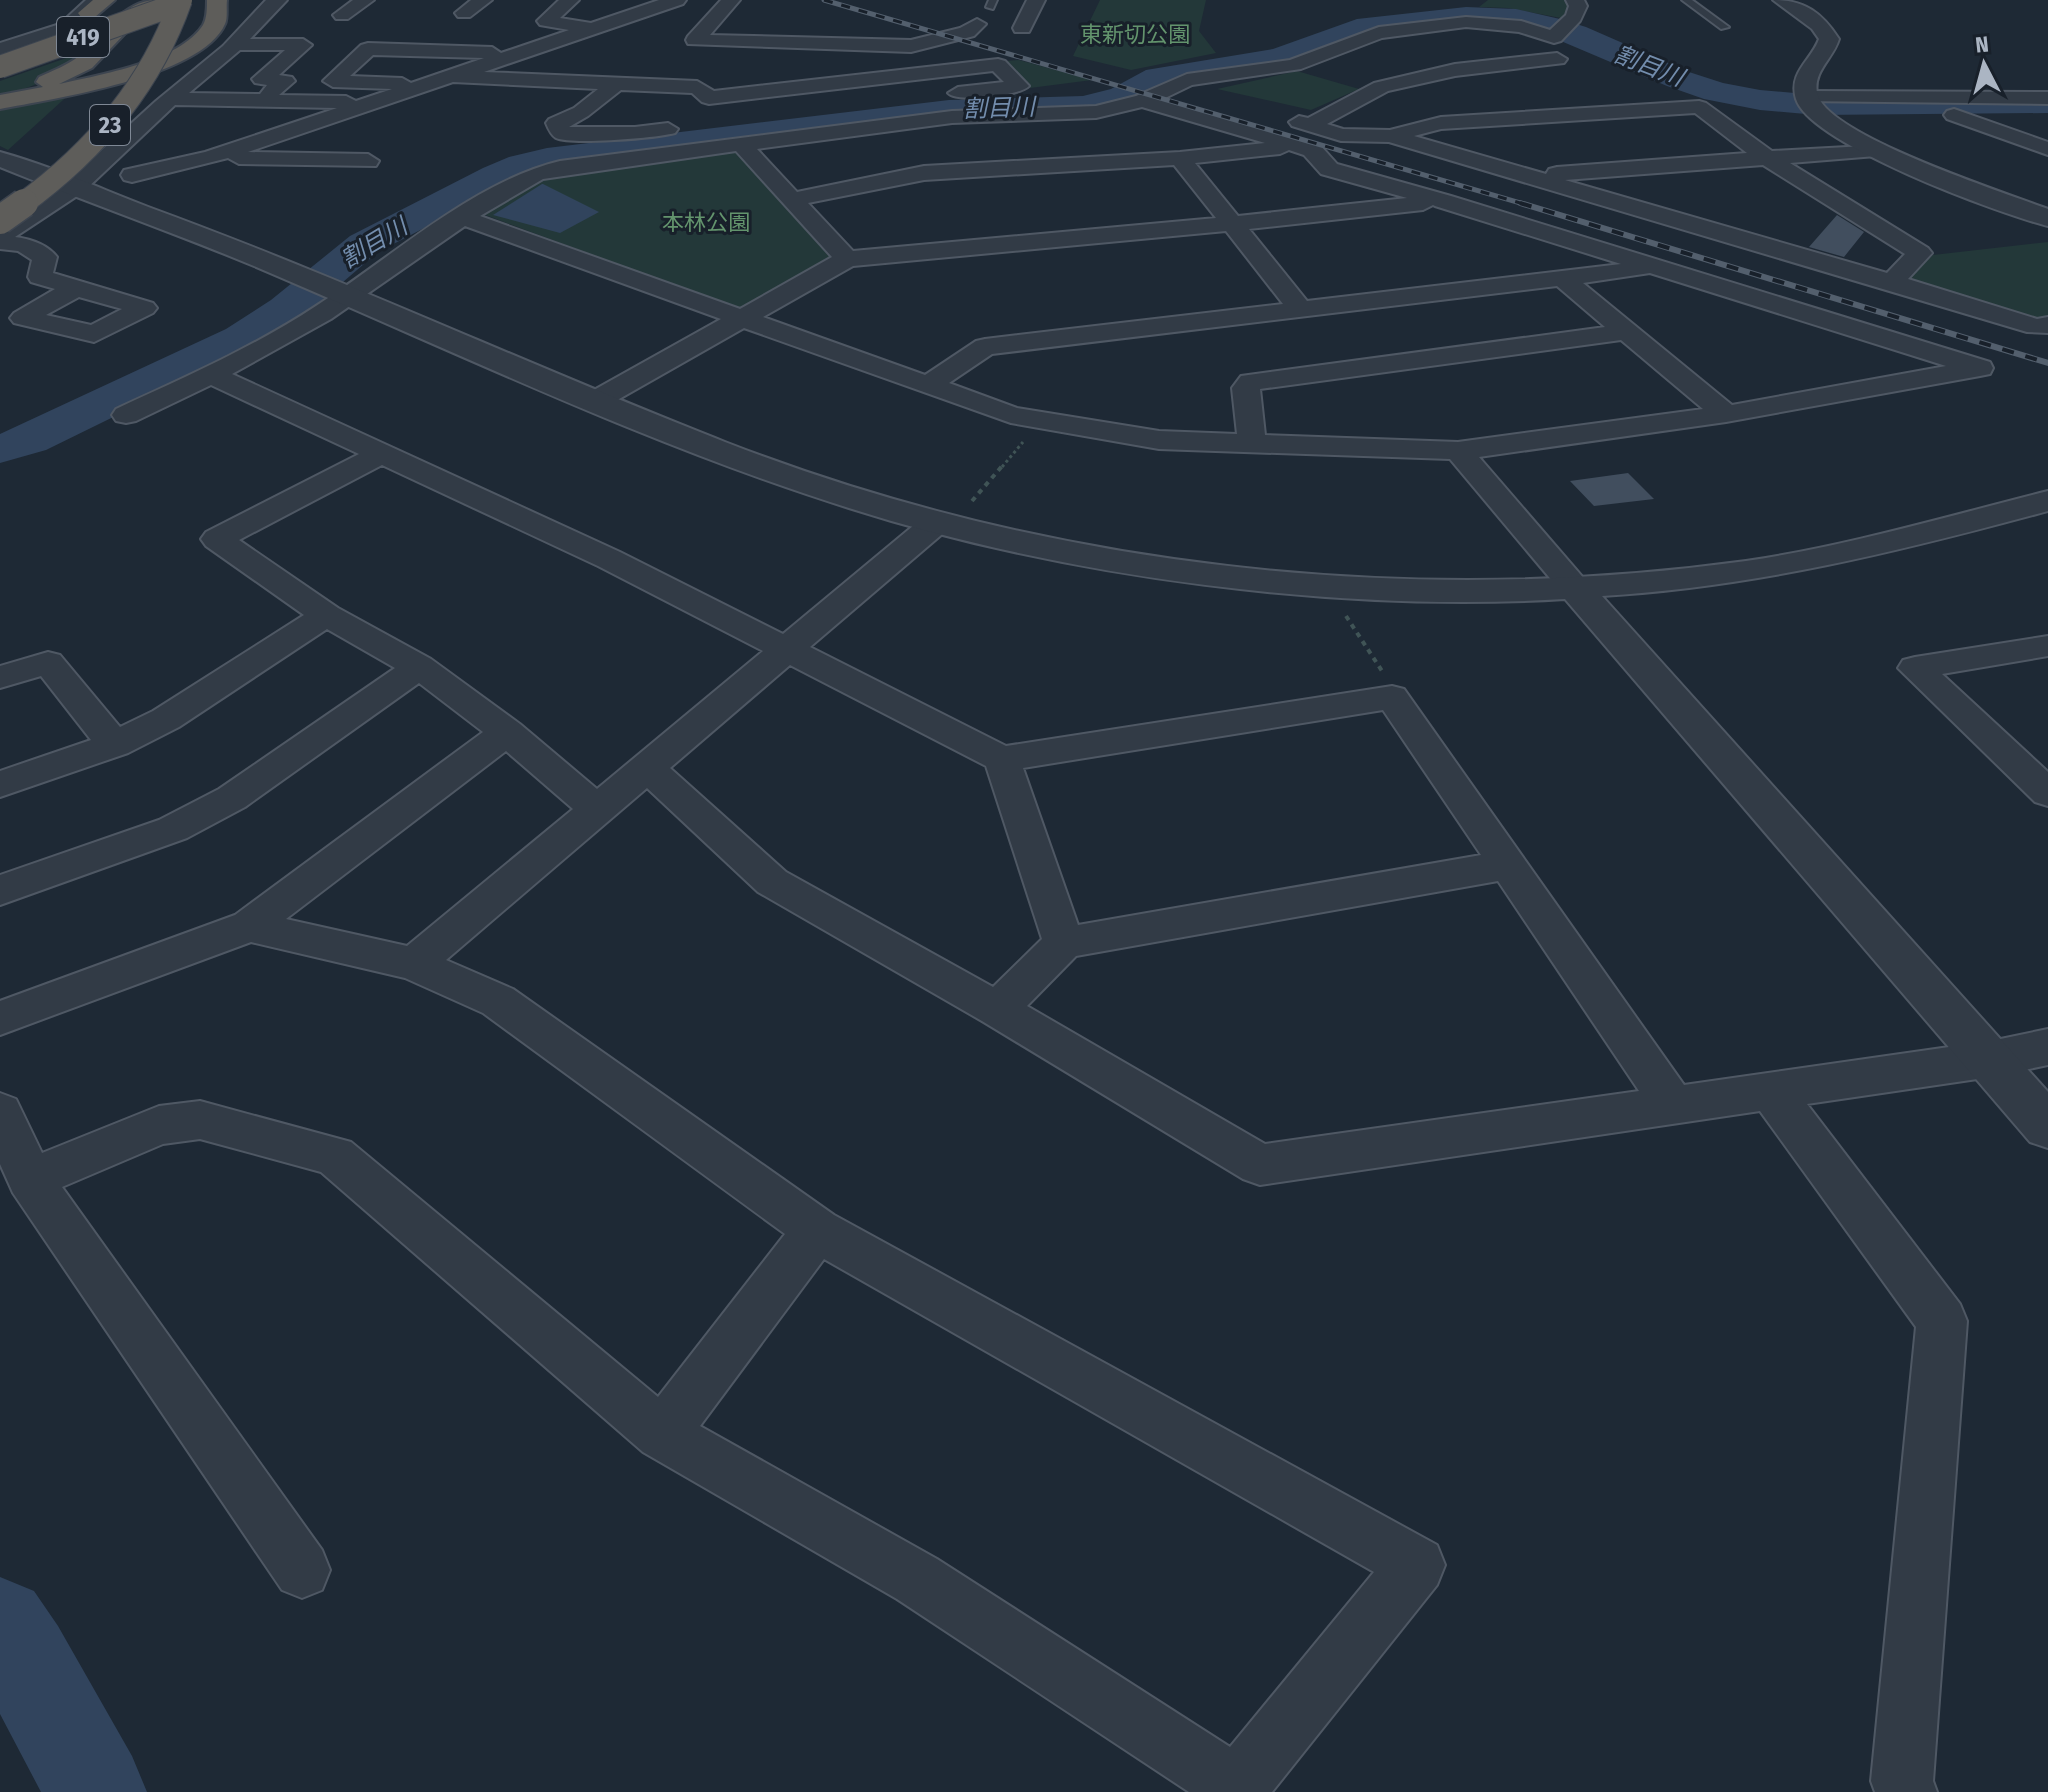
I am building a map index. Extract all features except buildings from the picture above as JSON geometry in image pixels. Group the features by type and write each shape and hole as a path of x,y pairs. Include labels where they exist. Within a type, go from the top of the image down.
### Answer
{"highway":[{"path":"92,7 105,0"},
{"path":"0,59 85,26 118,10 126,0"},
{"name":"419","path":"0,67 165,5 189,0"},
{"path":"0,101 91,83 173,58 202,42 215,27 220,8 216,0"},
{"name":"419","path":"0,76 165,5 216,0"},
{"path":"0,101 72,71 126,21 165,5"},
{"name":"23","path":"0,197 45,162 90,120 128,72 165,5"},
{"name":"23","path":"4,227 112,123 154,68 174,24 165,5"}],"street":[{"path":"4,227 75,187 234,44 278,0"},
{"path":"342,15 365,0"},
{"path":"464,13 483,0"},
{"path":"570,0 546,21 593,28"},
{"path":"132,175 211,157 677,0"},
{"path":"731,0 695,40 911,46 967,32 977,24"},
{"path":"1022,28 1036,0"},
{"path":"1575,0 1578,6 1560,31 1557,59 1591,113"},
{"path":"1783,0 1820,25 1829,39 1825,51 1806,75 1813,107 1876,150 2048,218"},
{"path":"0,49 59,32 92,7"},
{"path":"126,415 211,375 322,314 341,295 535,174 560,168 952,117 1096,112 1143,101 1177,85 1216,74 1294,65 1379,33 1466,22 1560,31"},
{"path":"234,44 303,45 262,79 285,81 259,100"},
{"path":"421,85 333,81 368,49 516,54"},
{"path":"1310,125 1381,87 1455,70 1557,59"},
{"path":"451,76 697,87 709,98 998,65 1019,86 939,95"},
{"path":"1294,65 1323,72"},
{"path":"1352,80 1381,87 1441,123"},
{"path":"616,84 581,112 556,123 562,133 635,133 694,125"},
{"path":"1177,85 1221,99"},
{"path":"800,88 813,110"},
{"path":"1813,107 2048,98"},
{"path":"170,99 374,102"},
{"path":"462,217 1011,415 1159,440 1458,451 1726,414 1980,368 1672,256 1443,201 1329,169 1312,150 1143,101"},
{"path":"1390,136 1441,123 1699,107 1767,158 1920,253 1892,282"},
{"path":"1813,107 1954,115 2048,114"},
{"path":"1954,115 2048,149"},
{"path":"1281,116 1341,135 1390,136 2036,327 2048,325"},
{"path":"743,146 847,259"},
{"path":"790,200 924,173 1180,158 1299,146"},
{"path":"1532,176 1876,150"},
{"path":"211,157 368,161"},
{"path":"1180,158 1300,309"},
{"path":"0,159 299,276 798,483 943,524 1097,556 1205,573 1325,584 1412,589 1575,588 1743,572 1877,547 2048,501"},
{"path":"595,401 847,259 1443,201"},
{"path":"929,384 985,347 1563,279 1672,256 1688,235 1701,227"},
{"path":"0,242 24,245 45,257 40,277 76,288"},
{"path":"1563,279 1726,414"},
{"path":"1252,444 1246,388 1251,382 1626,332"},
{"path":"211,375 609,559 1002,759 1392,697 1673,1105"},
{"path":"1458,451 2048,1127"},
{"path":"379,455 217,539 326,615 419,667 507,732 598,810"},
{"path":"414,964 943,524"},
{"path":"0,784 115,745 166,719 326,615"},
{"path":"2048,646 1915,668 2048,793"},
{"path":"0,677 48,663 115,745"},
{"path":"0,890 173,829 220,804 419,667"},
{"path":"0,1018 249,926 507,732"},
{"path":"1002,759 1064,943"},
{"path":"648,768 772,882 997,1009 1260,1165 1991,1059 2048,1047"},
{"path":"997,1009 1064,943 1506,865"},
{"path":"30,1179 159,1125 200,1120 335,1156 662,1434 917,1579 1236,1789 1417,1565 817,1230 498,1001 414,964 249,926"},
{"path":"1771,1091 1942,1321 1902,1781 1906,1792"},
{"path":"0,1112 30,1179 302,1570"},
{"path":"662,1434 817,1230"}],"lane":[{"path":"1686,0 1724,27"}],"path":[{"path":"943,524 1042,420"},
{"path":"1325,584 1393,688 1392,697"}],"green space":[{"name":"東新切公園","path":"1100,0 1206,0 1199,31 1216,53 1131,70 1073,56"},
{"path":"1488,0 1566,0 1570,6 1561,18 1508,8 1479,7"},
{"path":"78,54 43,81 0,96 0,81"},
{"path":"1019,60 1092,80 1030,88 1006,61"},
{"path":"1297,71 1359,89 1311,110 1217,89"},
{"path":"73,91 8,150 0,146 0,107"},
{"name":"本林公園","path":"726,150 738,152 831,255 831,260 748,307 736,308 480,213 541,177"},
{"path":"2048,242 2048,319 2038,321 1906,279 1933,255"}],"water":[{"path":"542,184 599,212 560,233 493,215"}],"waterway":[{"name":"割目川","path":"0,449 29,440 241,338 286,309 364,244 496,176 547,159 949,110 1083,106 1123,96 1157,77 1280,57 1357,28 1466,16 1516,18 1549,25 1575,33 1678,79 1716,92 1760,100 1817,105 2048,103"},
{"path":"0,1625 24,1660 96,1792"}],"railway":[{"path":"824,0 1527,205"},
{"path":"1520,203 2048,363"}]}
